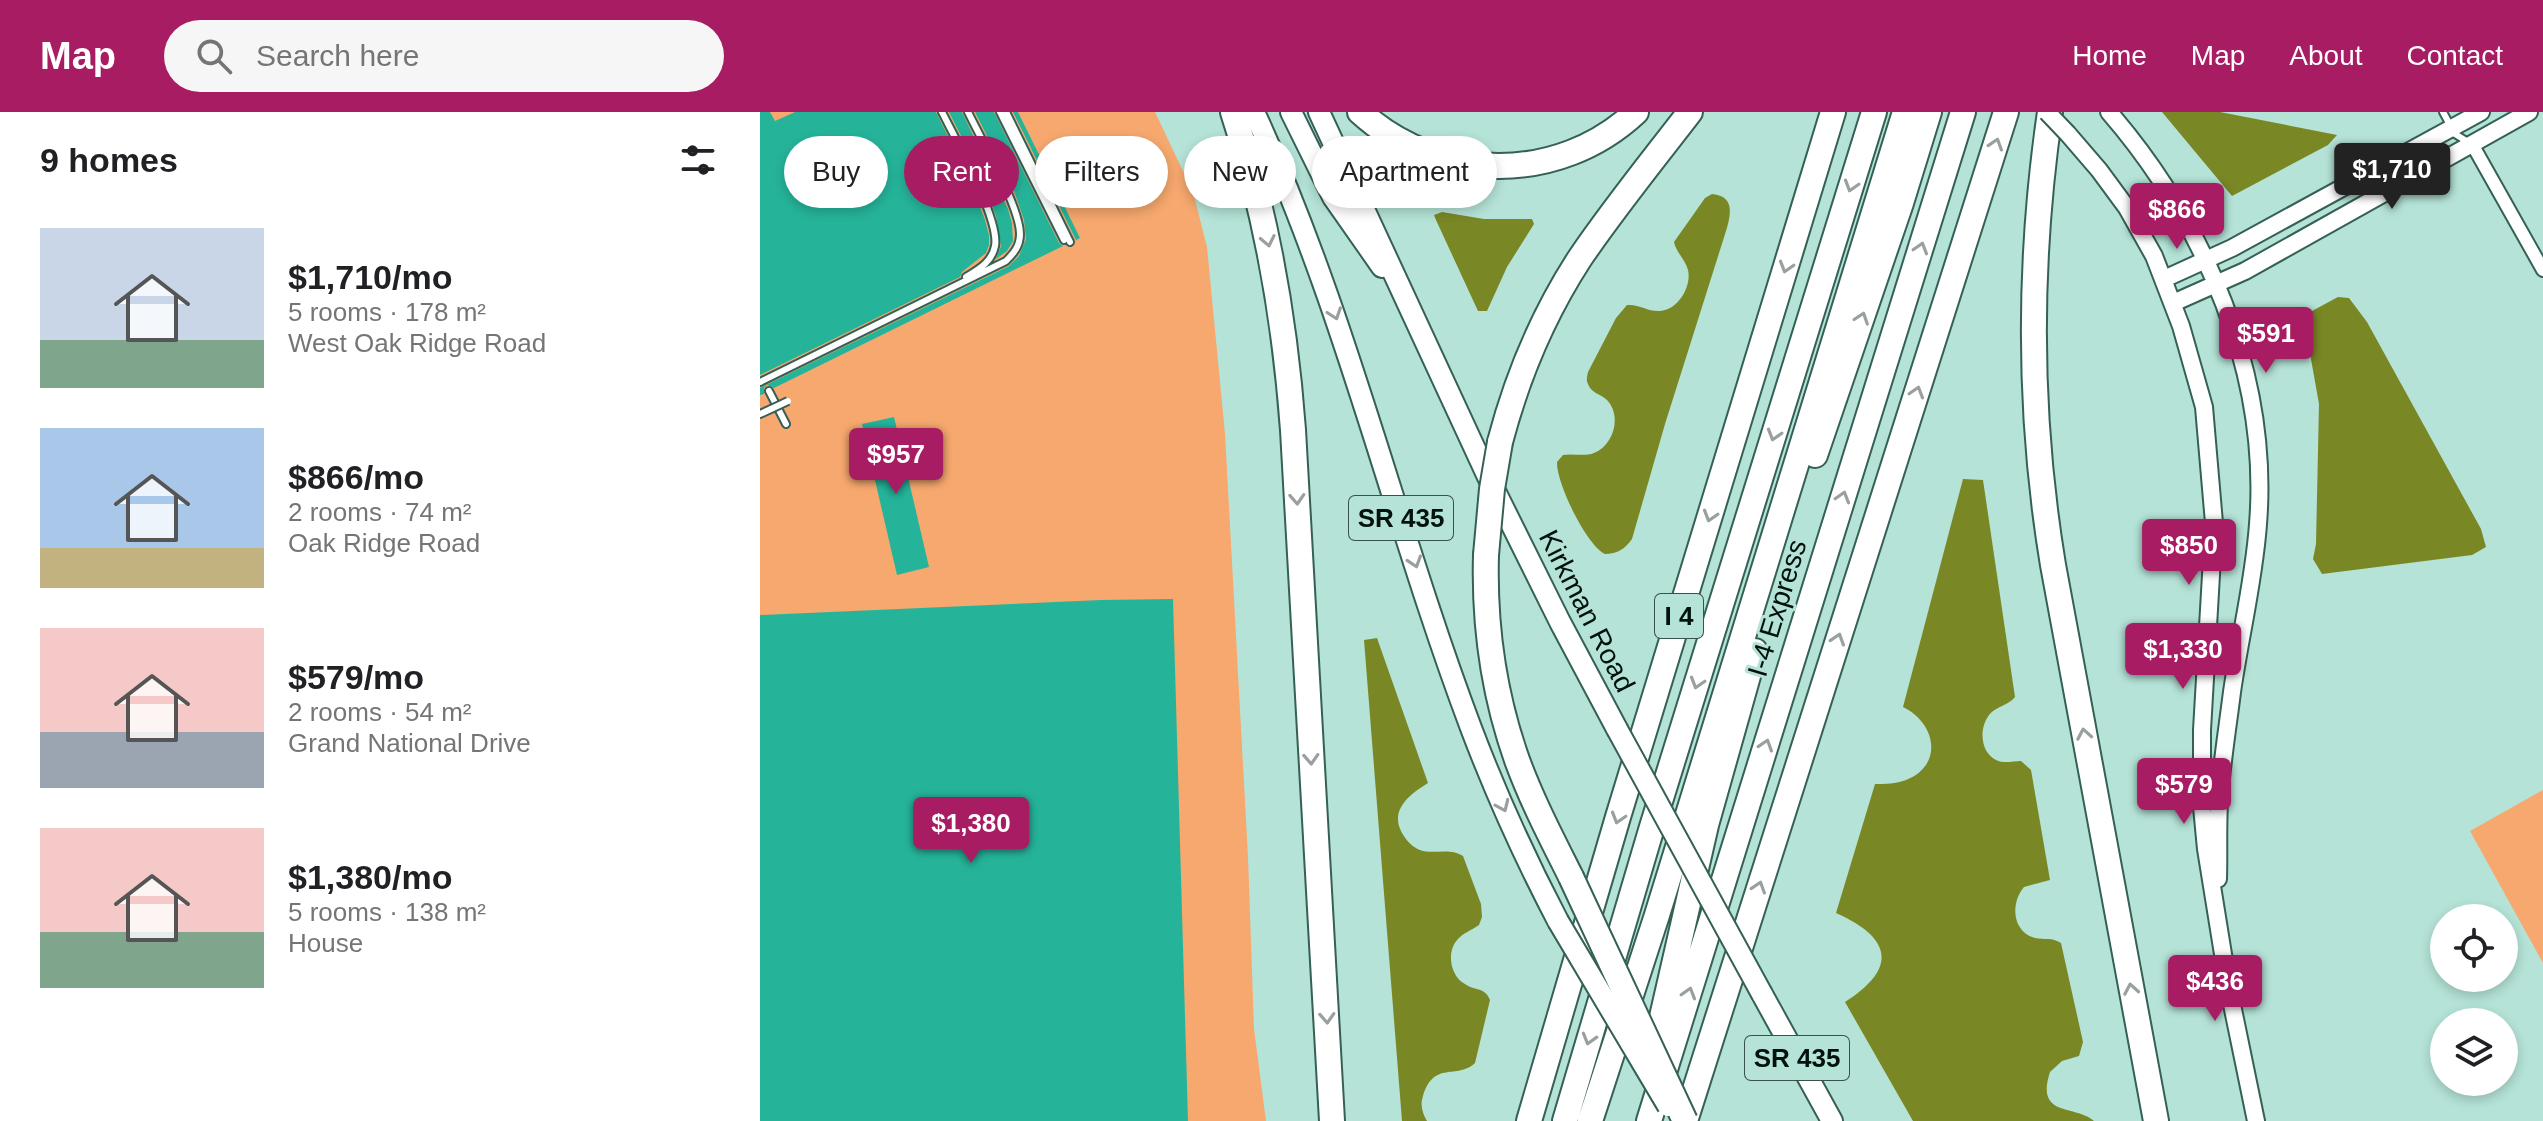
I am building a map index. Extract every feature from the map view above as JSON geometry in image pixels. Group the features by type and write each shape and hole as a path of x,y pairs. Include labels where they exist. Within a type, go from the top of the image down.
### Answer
{"highway":[{"path":"1233,112 1266,233 1286,349 1332,1121"},
{"path":"1360,112 1392,137 1421,152 1457,163 1500,167 1535,164 1571,153 1603,137 1636,112"},
{"path":"1685,1121 1527,785 1502,708 1488,627 1486,555 1500,442 1530,351 1582,256 1690,112"},
{"name":"I 4","path":"1529,1121 1613,832 1833,112"},
{"name":"I-4 Express","path":"1565,1121 1652,827 1874,112"},
{"path":"1590,1121 1657,915 1905,112"},
{"path":"1639,1121 1692,881 1739,703 1810,472 1897,217 1929,112"},
{"name":"I-4 Express","path":"1649,1121 1963,112"},
{"path":"1685,1121 2006,112"},
{"path":"2048,112 2034,285 2034,395 2042,493 2156,1121"},
{"path":"1701,1121 1726,988"}],"main road":[{"name":"SR 435","path":"1254,112 1328,293 1439,638 1471,727 1523,851 1558,921 1677,1121"},
{"path":"1291,112 1333,197 1400,293 1420,328"},
{"name":"Kirkman Road","path":"1319,112 1506,513 1617,729 1832,1121"}],"street":[{"path":"2048,112 2099,170 2148,244 2173,303 2204,407 2214,523 2202,730 2206,849 2228,985 2256,1121"},
{"path":"2109,112 2165,186 2190,228 2232,329 2246,375 2256,432 2258,523 2220,791 2218,917"},
{"path":"2164,279 2205,261 2452,128 2529,112"},
{"path":"2473,123 2543,270"},
{"path":"2173,303 2245,271 2473,123"}],"lane":[{"path":"936,295 986,264 996,244 989,210 942,112"},
{"path":"760,382 1006,261 1016,250 1020,236 1018,217 968,112"},
{"path":"1000,112 1067,241 1006,112"},
{"path":"2443,112 2460,138 2473,123"},
{"path":"769,391 786,424"},
{"path":"760,414 788,401"}],"shaded area":[{"path":"760,112 1155,112 1166,136 1035,136 1035,208 1168,208 1168,139 1184,173 1184,208 1197,208 1207,247 1225,434 1254,1029 1266,1121 760,1121"},
{"path":"2162,112 2220,112 2337,135 2328,145 2232,196"},
{"path":"1712,194 1725,198 1730,207 1726,231 1632,539 1620,550 1605,554 1581,526 1561,484 1557,462 1563,455 1594,453 1607,444 1614,430 1614,414 1607,400 1589,387 1588,372 1616,318 1627,305 1654,311 1665,310 1682,297 1688,284 1688,270 1674,242 1705,198"},
{"path":"1442,212 1484,219 1532,219 1534,224 1507,267 1487,311 1478,311 1436,220 1434,215"},
{"path":"2338,297 2349,298 2367,322 2481,529 2486,547 2472,555 2322,574 2313,559 2316,544 2319,404 2306,331 2312,311"},
{"path":"1963,479 1983,480 2015,697 1989,715 1984,726 1984,746 1996,760 2021,761 2031,770 2050,880 2024,887 2017,900 2016,916 2021,929 2027,934 2061,943 2083,1042 2079,1056 2062,1061 2050,1072 2048,1097 2059,1107 2094,1121 1913,1121 1845,1002 1874,977 1880,965 1881,954 1877,943 1855,923 1836,913 1875,784 1906,780 1926,765 1930,755 1931,744 1923,723 1903,707"},
{"path":"1377,638 1428,783 1403,804 1398,817 1402,833 1417,849 1463,856 1481,904 1479,925 1458,939 1451,956 1453,969 1460,980 1483,991 1490,1000 1475,1063 1433,1078 1422,1099 1427,1121 1402,1121 1364,640"},
{"path":"2543,790 2543,963 2518,918 2518,904 2510,904 2470,831"}],"building":[{"path":"760,112 770,112 775,121 795,112 936,112 948,136 904,136 904,208 980,208 989,235 986,253 960,277 760,375"},
{"path":"949,112 962,112 973,136 961,136"},
{"path":"975,112 994,112 1006,136 987,136"},
{"path":"1013,112 1018,112 1035,147 1035,157"},
{"path":"1019,162 1035,195 1035,208 1042,208 1063,246 774,388 767,385 764,394 760,395 760,388 1009,266 1019,256 1026,239 1019,205"},
{"path":"993,208 1008,208 1013,241 1007,251 996,259 1001,246"},
{"path":"1060,208 1065,208 1080,238 1076,240"},
{"path":"894,417 929,567 897,575 862,424"},
{"path":"1173,599 1188,1121 760,1121 760,615"}]}
